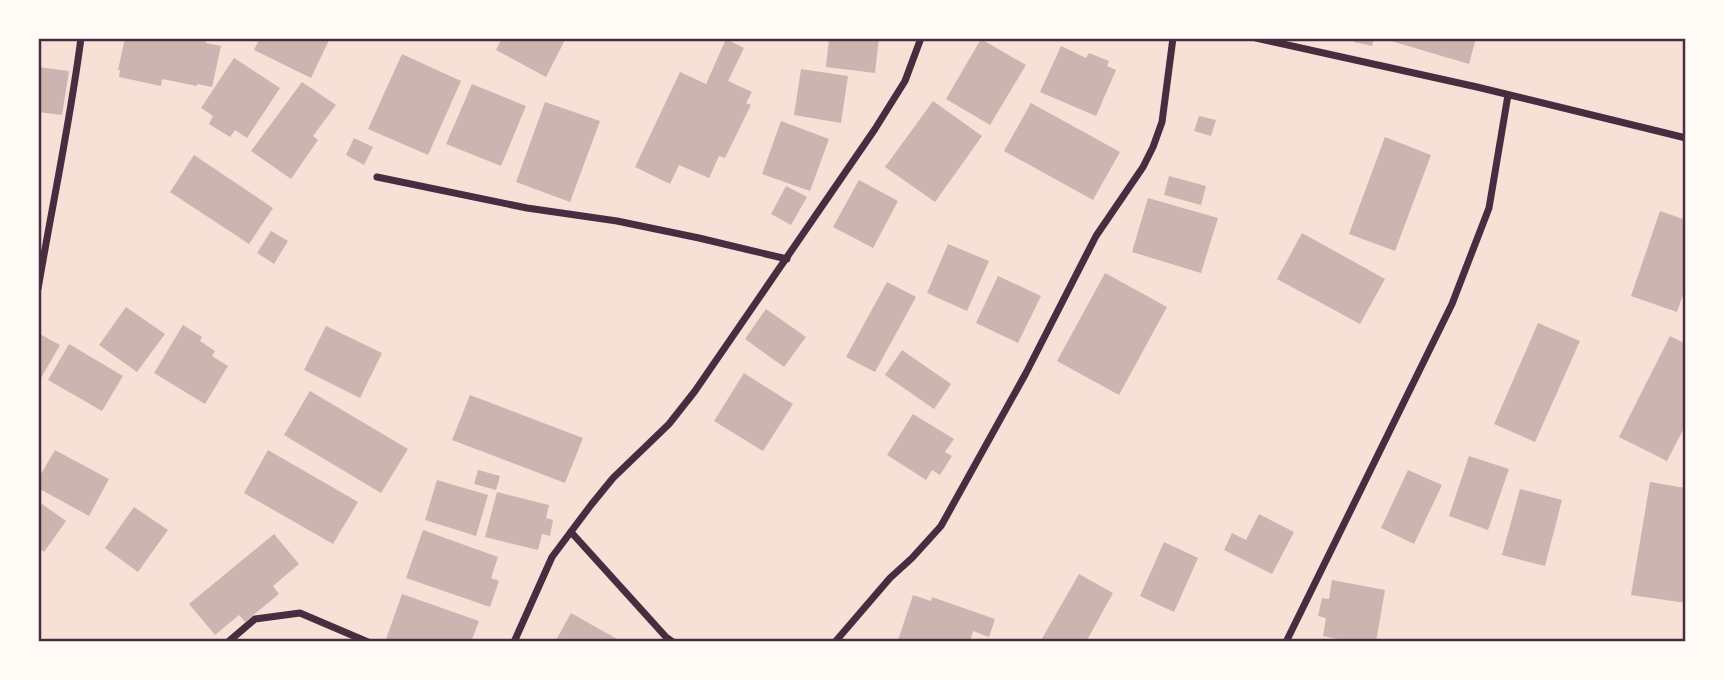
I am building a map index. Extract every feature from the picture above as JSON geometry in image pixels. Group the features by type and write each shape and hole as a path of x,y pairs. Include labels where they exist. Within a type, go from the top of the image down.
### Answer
{"street":[{"path":"38,289 72,106 81,38"},
{"path":"514,642 552,557 613,478 669,424 695,391 876,129 905,81 921,38"},
{"path":"835,642 890,578 941,526 1026,373 1096,236 1143,167 1162,122 1173,38"},
{"path":"1256,38 1685,138"},
{"path":"1286,642 1452,304 1489,208 1508,95"},
{"path":"377,177 527,208 617,221 786,258"},
{"path":"571,533 673,642"},
{"path":"228,642 255,619 300,613 368,642"}],"building":[{"path":"125,38 206,38 206,43 221,46 212,87 162,79 161,86 119,77"},
{"path":"260,38 330,38 311,78 254,50"},
{"path":"502,38 566,38 546,77 496,50"},
{"path":"829,38 879,38 875,73 826,67"},
{"path":"1355,38 1374,38 1372,46 1354,42"},
{"path":"1381,38 1476,38 1469,64"},
{"path":"726,39 744,48 728,81 752,92 746,103 751,105 725,158 719,156 709,178 679,165 670,184 635,167 680,72 706,84"},
{"path":"981,39 1026,65 990,125 946,99"},
{"path":"1061,46 1086,58 1089,53 1109,61 1107,66 1116,70 1096,116 1040,92"},
{"path":"402,54 461,81 428,155 368,129"},
{"path":"234,58 280,88 247,138 235,130 230,137 209,124 213,116 201,108"},
{"path":"38,67 69,71 62,115 38,112"},
{"path":"801,69 848,76 841,123 794,115"},
{"path":"302,82 336,105 313,136 318,140 291,179 251,151"},
{"path":"472,84 526,106 501,166 446,144"},
{"path":"933,101 982,136 935,202 885,167"},
{"path":"545,102 600,121 570,202 516,182"},
{"path":"1031,103 1120,152 1093,200 1004,151"},
{"path":"1199,116 1216,120 1211,136 1194,131"},
{"path":"781,121 829,139 810,191 762,174"},
{"path":"1385,137 1431,155 1395,251 1349,234"},
{"path":"354,138 373,147 364,165 346,155"},
{"path":"194,155 273,208 249,244 170,192"},
{"path":"1169,176 1206,186 1201,205 1164,195"},
{"path":"859,180 898,201 873,248 833,227"},
{"path":"786,186 807,197 791,225 771,214"},
{"path":"1148,198 1218,218 1201,273 1132,252"},
{"path":"1660,211 1686,220 1686,286 1677,312 1631,296"},
{"path":"271,231 288,241 274,264 257,253"},
{"path":"1302,233 1385,279 1360,324 1277,279"},
{"path":"948,244 989,261 967,311 927,293"},
{"path":"1105,273 1167,307 1119,395 1057,361"},
{"path":"998,276 1041,296 1018,343 976,323"},
{"path":"887,282 916,297 875,372 846,357"},
{"path":"126,307 165,334 137,372 99,345"},
{"path":"766,309 806,337 784,367 745,339"},
{"path":"1538,323 1580,341 1535,442 1494,424"},
{"path":"183,325 202,337 200,341 215,351 212,356 228,366 205,404 154,373"},
{"path":"326,326 382,353 360,398 304,370"},
{"path":"38,333 60,345 38,383"},
{"path":"1670,336 1686,344 1686,424 1667,461 1619,437"},
{"path":"69,344 123,376 102,411 48,380"},
{"path":"902,350 951,384 934,409 885,375"},
{"path":"744,373 793,404 763,451 714,421"},
{"path":"310,391 408,449 381,493 284,435"},
{"path":"470,395 583,438 565,483 452,440"},
{"path":"913,414 954,439 945,452 952,456 940,475 932,470 926,480 887,455"},
{"path":"55,450 109,479 89,516 38,488 38,479"},
{"path":"268,450 358,502 333,544 244,493"},
{"path":"1469,456 1509,469 1488,530 1449,516"},
{"path":"478,470 500,476 496,490 474,484"},
{"path":"1408,470 1442,485 1414,544 1381,528"},
{"path":"437,480 488,495 476,536 425,520"},
{"path":"1650,482 1686,488 1686,603 1631,595"},
{"path":"1520,489 1562,500 1545,566 1502,555"},
{"path":"497,492 549,505 546,518 553,520 550,536 542,534 538,550 485,537"},
{"path":"38,501 66,521 44,552 38,547"},
{"path":"134,507 168,530 138,572 105,548"},
{"path":"1259,514 1294,532 1272,574 1224,550 1232,533 1246,540"},
{"path":"423,530 498,557 491,578 499,581 490,607 406,578"},
{"path":"274,534 299,564 273,586 279,594 245,622 239,615 215,635 189,604"},
{"path":"1164,542 1198,558 1174,612 1140,596"},
{"path":"1079,574 1113,593 1086,642 1040,642"},
{"path":"1332,580 1385,590 1376,642 1354,642 1323,636 1326,618 1318,616 1322,598 1329,599"},
{"path":"402,594 479,621 471,642 385,642"},
{"path":"913,595 931,601 932,597 995,619 989,637 973,631 970,642 898,640"},
{"path":"571,613 617,639 616,642 555,642"}]}
